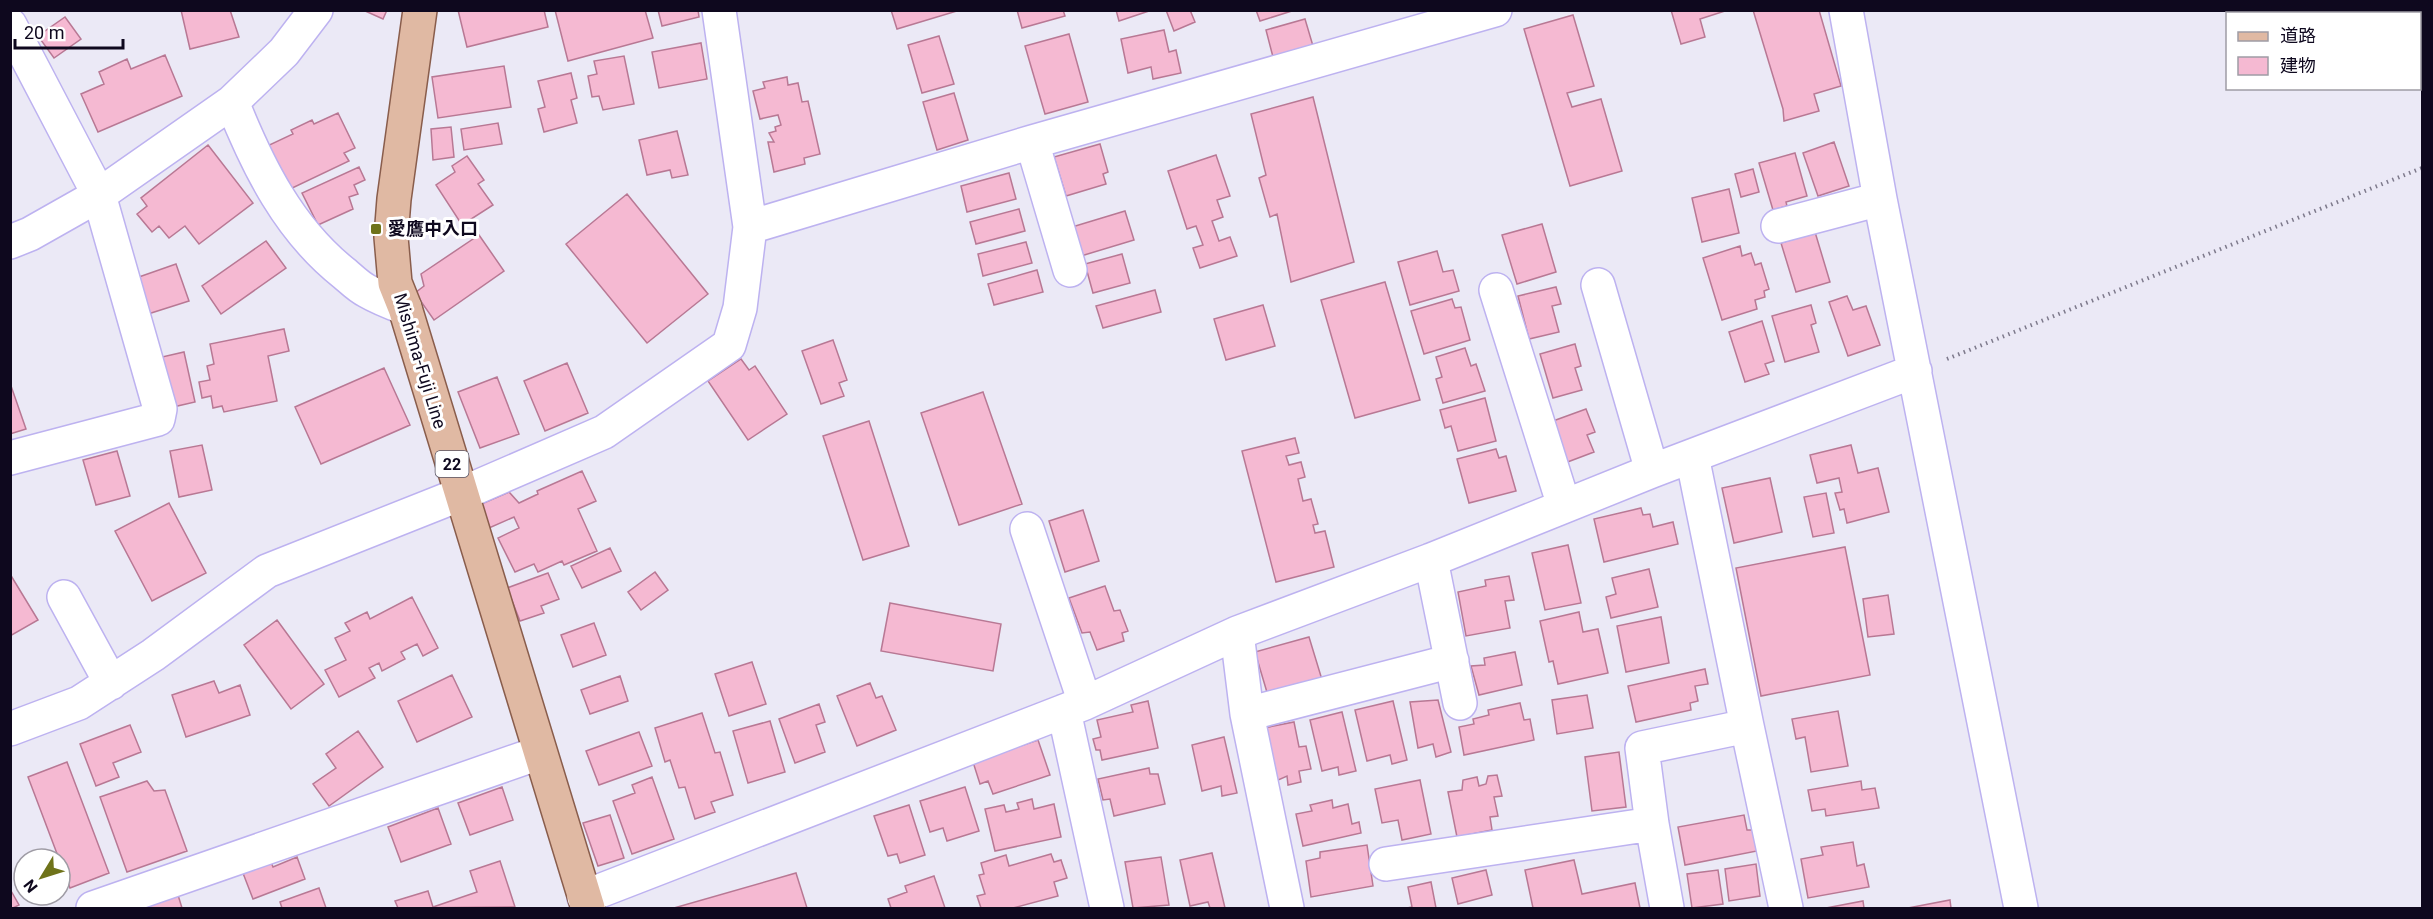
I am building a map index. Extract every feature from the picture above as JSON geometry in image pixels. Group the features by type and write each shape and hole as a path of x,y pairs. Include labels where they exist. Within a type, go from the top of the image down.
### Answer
{"main road":[{"name":"Mishima-Fuji Line","path":"420,10 394,199 391,237 395,283 405,308 586,903"}],"street":[{"path":"10,242 30,234 99,195 232,102 284,51 316,10"},
{"path":"10,729 79,703 153,656 267,571 461,494 604,432 729,345 740,308 750,227 719,10"},
{"path":"750,227 1032,142 1495,10"},
{"path":"1846,10 1880,199 2021,909"},
{"path":"10,25 99,195 160,409 158,419 10,458"},
{"path":"232,102 268,180 294,224 324,258 366,290 405,308"},
{"path":"1032,142 1070,270"},
{"path":"1778,226 1880,199"},
{"path":"1598,285 1652,471"},
{"path":"1496,290 1564,507"},
{"path":"586,903 1075,707 1237,633 1431,560 1652,471 1915,371"},
{"path":"1692,456 1786,909"},
{"path":"1027,529 1075,707 1107,909"},
{"path":"1431,560 1460,703"},
{"path":"64,597 111,683"},
{"path":"1237,633 1247,714 1287,909"},
{"path":"1247,714 1452,662"},
{"path":"1667,909 1642,748 1748,726"},
{"path":"93,909 539,753"},
{"path":"1386,864 1652,824"}],"path":[{"path":"1915,371 2422,168"}],"building":[{"path":"181,10 230,10 239,37 190,49"},
{"path":"363,10 387,10 383,19"},
{"path":"458,10 544,10 548,27 467,47"},
{"path":"555,10 645,10 653,38 568,61"},
{"path":"658,10 698,10 699,17 662,26"},
{"path":"891,10 957,10 957,11 897,29"},
{"path":"1017,10 1063,10 1065,16 1022,28"},
{"path":"1116,10 1152,10 1119,21"},
{"path":"1166,10 1190,10 1195,22 1174,31"},
{"path":"1256,10 1295,10 1260,21"},
{"path":"1671,10 1728,10 1700,19 1705,37 1681,44"},
{"path":"1753,10 1819,10 1841,86 1814,94 1819,111 1784,121 1783,109"},
{"path":"1573,15 1594,86 1567,93 1572,107 1601,99 1622,171 1570,186 1524,29"},
{"path":"65,17 81,39 54,58 38,36"},
{"path":"1305,19 1313,46 1273,57 1266,30"},
{"path":"1164,30 1169,52 1176,50 1181,73 1153,79 1151,67 1128,73 1121,39"},
{"path":"1069,34 1088,102 1045,114 1025,46"},
{"path":"939,36 954,84 922,93 908,45"},
{"path":"701,43 707,79 659,88 652,52"},
{"path":"165,55 182,96 98,132 81,94 104,84 99,72 127,59 131,69"},
{"path":"624,56 634,104 603,110 599,96 592,97 588,76 597,74 594,61"},
{"path":"504,66 511,107 438,118 432,77"},
{"path":"571,73 577,98 571,100 577,123 544,132 538,109 545,107 538,81"},
{"path":"787,77 788,85 798,83 802,102 808,101 820,154 804,158 805,164 774,172 768,142 774,142 769,133 776,131 775,127 781,125 778,115 760,119 753,91 765,88 763,82"},
{"path":"954,93 968,140 937,150 923,102"},
{"path":"1313,97 1354,262 1291,282 1277,214 1270,217 1259,178 1266,175 1251,114"},
{"path":"338,113 355,148 344,153 349,161 286,191 265,147 293,134 291,130 312,120 314,124"},
{"path":"498,123 502,144 464,150 461,129"},
{"path":"451,127 454,157 433,160 431,129"},
{"path":"677,131 688,175 672,178 670,170 647,175 639,140"},
{"path":"1834,142 1849,186 1818,196 1803,153"},
{"path":"1100,144 1108,172 1103,174 1106,184 1066,196 1054,157"},
{"path":"208,145 253,203 199,244 185,226 169,238 159,226 152,232 137,214 147,206 141,198"},
{"path":"1795,153 1807,196 1786,202 1787,206 1773,210 1759,163"},
{"path":"1216,155 1230,196 1217,200 1223,217 1212,221 1219,241 1230,237 1237,256 1200,268 1193,248 1203,245 1196,226 1187,229 1168,171"},
{"path":"467,156 484,180 478,184 493,205 462,225 436,185 455,172 452,166"},
{"path":"359,167 365,180 354,185 358,194 349,197 353,209 318,225 302,193"},
{"path":"1753,169 1759,192 1741,197 1735,174"},
{"path":"1009,173 1016,199 967,212 961,186"},
{"path":"1729,189 1739,233 1702,242 1692,198"},
{"path":"627,194 708,294 647,343 566,244"},
{"path":"1019,209 1025,231 976,244 970,222"},
{"path":"1125,211 1134,240 1081,256 1072,227"},
{"path":"1542,224 1556,272 1517,284 1502,235"},
{"path":"1815,232 1830,282 1796,292 1781,243"},
{"path":"479,235 504,271 434,320 415,293 424,286 421,274"},
{"path":"266,241 286,268 221,314 202,286"},
{"path":"1026,242 1032,263 983,276 978,254"},
{"path":"1740,246 1742,256 1751,253 1755,265 1761,263 1769,289 1764,291 1765,297 1755,300 1757,309 1722,320 1703,258"},
{"path":"1437,251 1443,272 1453,270 1459,291 1410,305 1398,262"},
{"path":"1122,254 1130,283 1093,293 1085,264"},
{"path":"176,264 189,301 148,314 136,278"},
{"path":"1037,270 1043,292 994,305 988,284"},
{"path":"1385,282 1420,400 1355,418 1321,300"},
{"path":"1556,287 1561,304 1552,306 1559,332 1529,339 1518,296"},
{"path":"1155,290 1161,312 1103,328 1096,306"},
{"path":"1847,296 1853,310 1866,306 1880,345 1848,356 1829,302"},
{"path":"1452,299 1455,308 1461,307 1470,340 1424,354 1411,311"},
{"path":"1263,305 1275,346 1226,360 1214,319"},
{"path":"1811,305 1816,323 1811,325 1819,352 1785,362 1772,316"},
{"path":"1762,321 1774,361 1765,364 1769,374 1745,382 1729,332"},
{"path":"284,329 289,351 268,356 277,401 224,412 222,406 213,408 211,396 202,398 199,382 210,380 207,366 214,364 210,344"},
{"path":"833,340 847,380 839,383 844,396 821,404 802,351"},
{"path":"1575,344 1581,366 1575,368 1582,390 1553,398 1540,354"},
{"path":"1465,348 1471,366 1476,364 1485,391 1443,403 1436,379 1442,377 1436,357"},
{"path":"184,352 195,402 173,407 162,357"},
{"path":"741,359 749,370 755,366 787,414 748,440 708,381"},
{"path":"567,363 588,413 545,431 524,381"},
{"path":"384,368 410,425 321,464 295,407"},
{"path":"497,377 519,434 480,448 458,392"},
{"path":"10,383 26,429 10,434"},
{"path":"983,392 1022,504 959,525 921,413"},
{"path":"1485,398 1496,441 1458,451 1451,426 1445,428 1440,410"},
{"path":"1586,409 1595,432 1587,435 1594,452 1557,466 1542,425"},
{"path":"869,421 909,546 863,560 823,436"},
{"path":"1295,438 1299,453 1286,456 1289,465 1301,462 1305,477 1298,479 1303,501 1311,499 1318,524 1313,525 1315,533 1325,531 1334,567 1276,582 1242,451"},
{"path":"202,445 212,490 179,497 170,451"},
{"path":"1851,445 1858,473 1878,468 1889,512 1847,523 1844,509 1840,510 1835,493 1842,492 1839,478 1817,483 1810,455"},
{"path":"1496,449 1499,458 1506,456 1516,491 1469,503 1457,459"},
{"path":"117,451 130,496 96,505 83,460"},
{"path":"582,471 596,501 578,509 597,551 564,565 562,561 538,572 534,564 515,572 498,538 519,528 514,517 489,528 479,505 509,492 519,503 538,494 537,491"},
{"path":"1770,478 1782,532 1734,543 1722,488"},
{"path":"1826,493 1834,533 1813,537 1804,497"},
{"path":"169,503 206,573 152,601 115,531"},
{"path":"1641,508 1643,515 1650,514 1653,527 1673,522 1678,544 1604,562 1594,519"},
{"path":"1083,510 1099,561 1065,572 1049,521"},
{"path":"1568,545 1581,603 1545,610 1532,553"},
{"path":"1845,547 1870,675 1761,696 1736,568"},
{"path":"610,548 621,571 582,588 571,566"},
{"path":"1649,569 1658,607 1611,618 1606,597 1616,594 1612,578"},
{"path":"655,572 668,590 641,610 628,592"},
{"path":"548,573 559,599 541,606 544,613 520,621 507,588"},
{"path":"10,574 38,620 10,636"},
{"path":"1509,576 1514,600 1505,601 1510,628 1466,636 1458,592 1486,586 1485,580"},
{"path":"1105,586 1114,611 1120,610 1128,631 1122,633 1124,641 1097,650 1090,632 1082,633 1069,598"},
{"path":"1888,595 1894,634 1868,637 1863,599"},
{"path":"412,597 438,648 423,656 417,644 401,652 405,659 382,671 379,663 369,668 375,678 339,697 325,670 346,660 335,638 350,631 345,623 367,612 370,619"},
{"path":"890,603 1001,624 993,671 881,651"},
{"path":"1579,612 1583,632 1598,629 1608,673 1558,684 1553,661 1549,662 1540,621"},
{"path":"1661,617 1669,663 1626,672 1617,626"},
{"path":"277,620 324,684 291,709 244,645"},
{"path":"594,623 606,655 573,667 561,635"},
{"path":"1309,637 1323,683 1269,699 1255,652"},
{"path":"1515,652 1522,685 1479,695 1471,666 1485,665 1484,658"},
{"path":"752,662 766,704 729,716 715,674"},
{"path":"1705,669 1708,684 1695,686 1698,701 1690,703 1691,710 1636,722 1628,686"},
{"path":"452,675 472,717 417,742 398,701"},
{"path":"620,676 628,701 590,714 581,690"},
{"path":"214,681 219,693 240,685 250,715 186,737 172,695"},
{"path":"870,683 876,698 882,696 896,730 857,746 837,696"},
{"path":"1587,695 1593,728 1557,734 1552,700"},
{"path":"1438,700 1451,752 1436,757 1433,744 1418,748 1410,702"},
{"path":"1148,701 1158,748 1102,760 1100,750 1096,750 1093,739 1101,737 1097,720 1133,712 1131,705"},
{"path":"1393,701 1407,760 1392,764 1390,755 1367,761 1355,710"},
{"path":"1520,703 1524,720 1530,719 1534,740 1464,755 1459,727 1474,724 1473,719 1489,715 1488,710"},
{"path":"819,704 825,722 816,725 825,752 795,763 779,719"},
{"path":"1838,711 1848,766 1811,772 1805,737 1796,739 1792,719"},
{"path":"1342,712 1356,771 1339,775 1338,767 1322,771 1310,720"},
{"path":"702,713 715,753 720,752 733,795 711,802 715,812 695,819 685,787 679,788 670,760 665,762 655,728"},
{"path":"770,721 785,772 748,783 733,731"},
{"path":"1294,722 1299,747 1306,746 1311,769 1299,771 1301,782 1288,785 1287,776 1276,781 1264,728"},
{"path":"130,725 141,752 113,763 119,777 96,786 80,744"},
{"path":"358,731 383,767 329,806 313,784 336,768 326,754"},
{"path":"639,732 652,766 599,785 586,751"},
{"path":"1224,737 1237,793 1222,796 1221,786 1202,791 1192,745"},
{"path":"1038,740 1050,775 993,794 988,781 980,784 973,762"},
{"path":"1619,752 1626,807 1592,811 1585,757"},
{"path":"67,762 109,873 72,887 72,847 54,847 28,777"},
{"path":"1149,768 1150,774 1158,774 1165,804 1114,816 1110,799 1103,800 1098,779"},
{"path":"1497,775 1502,796 1494,797 1498,816 1490,817 1492,830 1457,837 1448,792 1462,790 1463,780 1477,777 1479,786 1486,784 1488,776"},
{"path":"652,777 674,839 632,854 613,801 635,793 632,785"},
{"path":"1420,780 1431,834 1402,840 1398,820 1382,823 1375,789"},
{"path":"147,781 154,791 165,790 187,851 127,872 100,797"},
{"path":"1861,781 1862,790 1875,788 1879,808 1826,816 1825,809 1812,811 1808,790"},
{"path":"502,787 513,820 470,835 458,803"},
{"path":"965,787 979,831 947,841 943,828 930,832 920,801"},
{"path":"1032,799 1034,809 1054,804 1061,837 995,851 985,809 1004,805 1006,812 1019,809 1017,803"},
{"path":"1332,800 1333,808 1348,804 1352,824 1359,822 1361,833 1303,846 1296,814 1312,811 1310,805"},
{"path":"909,805 925,855 900,863 897,854 888,856 874,816"},
{"path":"438,808 451,844 401,862 388,827"},
{"path":"610,815 624,858 598,866 583,823"},
{"path":"1744,815 1747,830 1753,830 1757,851 1685,865 1678,827"},
{"path":"1853,842 1857,866 1864,864 1869,887 1808,898 1801,859 1823,855 1821,847"},
{"path":"1367,845 1373,886 1311,897 1306,861 1320,858 1320,852"},
{"path":"1212,853 1225,908 1210,908 1208,902 1190,906 1180,860"},
{"path":"1051,854 1054,862 1061,860 1067,878 1054,882 1058,896 1013,908 981,908 977,896 985,894 979,875 984,874 981,863 1006,855 1009,866"},
{"path":"269,857 273,867 297,857 305,879 253,899 241,868"},
{"path":"1161,857 1169,905 1133,908 1125,862"},
{"path":"1574,860 1582,894 1635,883 1640,908 1533,908 1525,870"},
{"path":"500,861 515,907 398,908 395,901 428,891 433,907 477,892 470,871"},
{"path":"1756,864 1760,896 1729,901 1725,869"},
{"path":"1486,870 1492,895 1458,904 1452,878"},
{"path":"1718,870 1723,904 1692,908 1687,874"},
{"path":"796,873 807,908 674,908"},
{"path":"934,876 945,908 891,908 888,899 907,892 905,886"},
{"path":"1431,882 1436,908 1407,908 1412,907 1408,887"},
{"path":"319,888 326,908 282,908 280,902"},
{"path":"10,889 12,907 15,907 10,908"},
{"path":"178,895 182,908 147,908 146,906"},
{"path":"1950,900 1951,908 1908,908"},
{"path":"1863,901 1864,908 1826,908"}],"place":[{"name":"愛鷹中入口","path":"376,229"}]}
